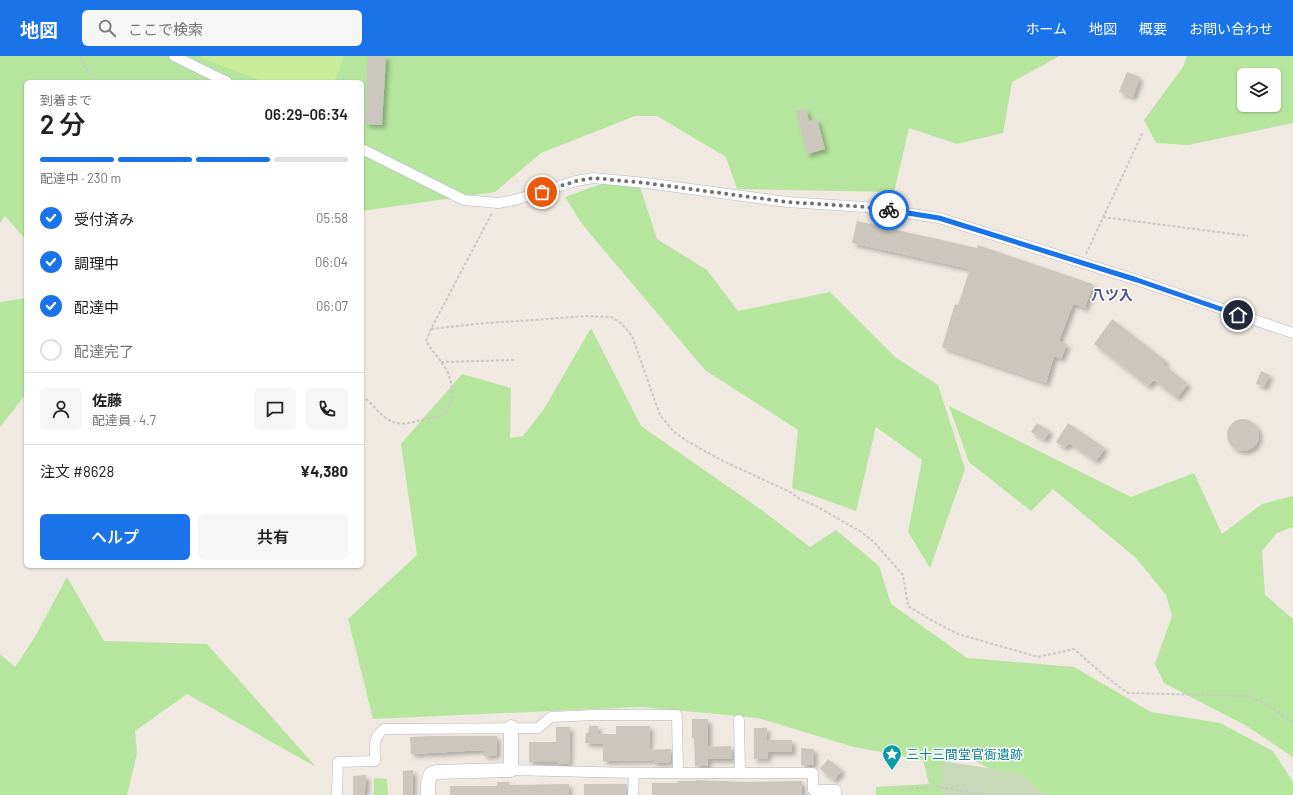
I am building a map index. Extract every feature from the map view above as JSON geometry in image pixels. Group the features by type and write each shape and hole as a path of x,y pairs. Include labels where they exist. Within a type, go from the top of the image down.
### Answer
{"street":[{"path":"174,56 223,80"},
{"path":"364,150 464,200 498,203 515,200 576,181 593,178 646,183 787,202 866,207 939,218 1137,280 1293,333"},
{"path":"337,795 338,762 375,761 375,740 377,734 384,729 538,728 544,721 551,717 593,715 677,715 678,772"},
{"path":"739,720 740,773"},
{"path":"511,727 511,770"},
{"path":"428,795 428,783 431,774 436,772 511,770 634,773 812,773 813,790 836,790 836,795"},
{"path":"634,773 634,795"}],"path":[{"path":"80,56 84,66 95,80"},
{"path":"1082,263 1143,132"},
{"path":"364,397 388,420 399,424 438,417 450,406 452,386 447,370 426,342 431,329 498,203"},
{"path":"1103,217 1248,236"},
{"path":"431,329 485,323 586,316 611,317 621,323 632,336 660,415 674,432 721,460 790,492 861,532 874,542 903,575 908,606 931,620 958,634 1038,657 1074,650 1128,693 1248,696 1269,705 1293,723"},
{"path":"441,362 514,360"},
{"path":"902,790 936,786 983,795"}],"green space":[{"path":"0,56 1059,56 1012,82 1003,133 957,144 909,128 894,192 737,189 726,157 657,116 635,116 541,153 495,192 364,211 364,80 24,80 24,238 5,216 0,223"},
{"path":"344,56 335,80 259,80 200,57"},
{"path":"1187,56 1293,56 1293,123 1188,145 1156,143 1144,120 1183,67"},
{"path":"604,183 640,187 657,239 707,270 738,311 830,292 895,357 938,385 965,469 930,568 908,532 922,460 876,427 856,511 792,488 798,430 705,370 582,224 565,197"},
{"path":"24,298 24,397 0,427 0,302"},
{"path":"591,328 641,426 763,511 810,547 836,530 879,566 891,604 967,658 1074,667 1151,712 1220,723 1273,751 1293,782 1293,795 1040,795 950,748 950,795 876,795 876,787 929,784 923,760 854,747 758,718 641,707 373,719 348,619 417,555 401,444 462,374 511,388 510,438 523,436 544,409"},
{"path":"949,406 1131,497 1194,473 1222,534 1262,504 1293,496 1293,527 1277,533 1262,551 1265,595 1293,619 1293,757 1245,725 1164,683 1155,664 1172,616 1166,595 1136,558 1053,489 1031,511 969,462"},
{"path":"67,577 104,641 207,644 316,767 187,694 135,731 137,753 127,795 0,795 0,654 15,667 35,637"},
{"path":"941,761 1021,773 1045,795 941,795"},
{"path":"374,778 387,779 388,795 374,795"}],"building":[{"path":"368,56 386,56 382,125 365,124"},
{"path":"1127,72 1140,77 1133,97 1119,92"},
{"path":"806,109 809,121 817,119 825,149 807,154 796,111"},
{"path":"857,221 977,248 978,245 1093,284 1085,308 1073,304 1059,341 1067,344 1061,359 1054,356 1046,383 942,347 955,304 958,305 970,269 852,243"},
{"path":"1112,319 1166,361 1163,364 1188,384 1177,398 1154,380 1148,386 1094,344"},
{"path":"1261,371 1270,375 1264,387 1256,384"},
{"path":"1240,419 1246,419 1255,423 1259,435 1255,447 1246,451 1240,451 1231,447 1227,438 1227,432 1231,423"},
{"path":"1037,423 1050,431 1044,440 1031,432"},
{"path":"1068,423 1105,448 1096,461 1069,443 1065,448 1056,442"},
{"path":"692,719 708,719 708,747 731,746 732,759 708,759 708,766 695,766 694,738 692,738"},
{"path":"589,726 598,726 598,734 616,734 616,726 650,726 649,750 671,749 671,762 654,763 654,760 603,761 603,744 585,743 586,733 588,733"},
{"path":"556,727 570,727 569,764 557,764 557,762 529,762 529,742 556,742"},
{"path":"754,728 767,728 766,740 792,740 792,752 768,752 768,758 754,759"},
{"path":"497,736 497,755 484,756 484,750 411,754 410,737"},
{"path":"801,748 814,749 814,765 801,765"},
{"path":"828,759 842,770 834,780 820,769"},
{"path":"413,770 413,795 403,795 403,771"},
{"path":"366,775 365,795 353,795 353,776"},
{"path":"696,780 744,782 802,781 802,795 652,795 652,783 677,783 678,781"},
{"path":"497,782 509,782 509,785 569,784 569,795 450,795 450,786 497,786"},
{"path":"584,784 627,784 627,795 584,795"}],"way so far":[{"path":"542,192 576,181 593,178 679,187 787,202 889,210"}],"place":[{"name":"三十三間堂官衙遺跡","path":"892,771"}],"district":[{"name":"八ツ入","path":"1112,294"}],"route":[{"path":"889,210 939,218 1137,280 1238,315"}]}
